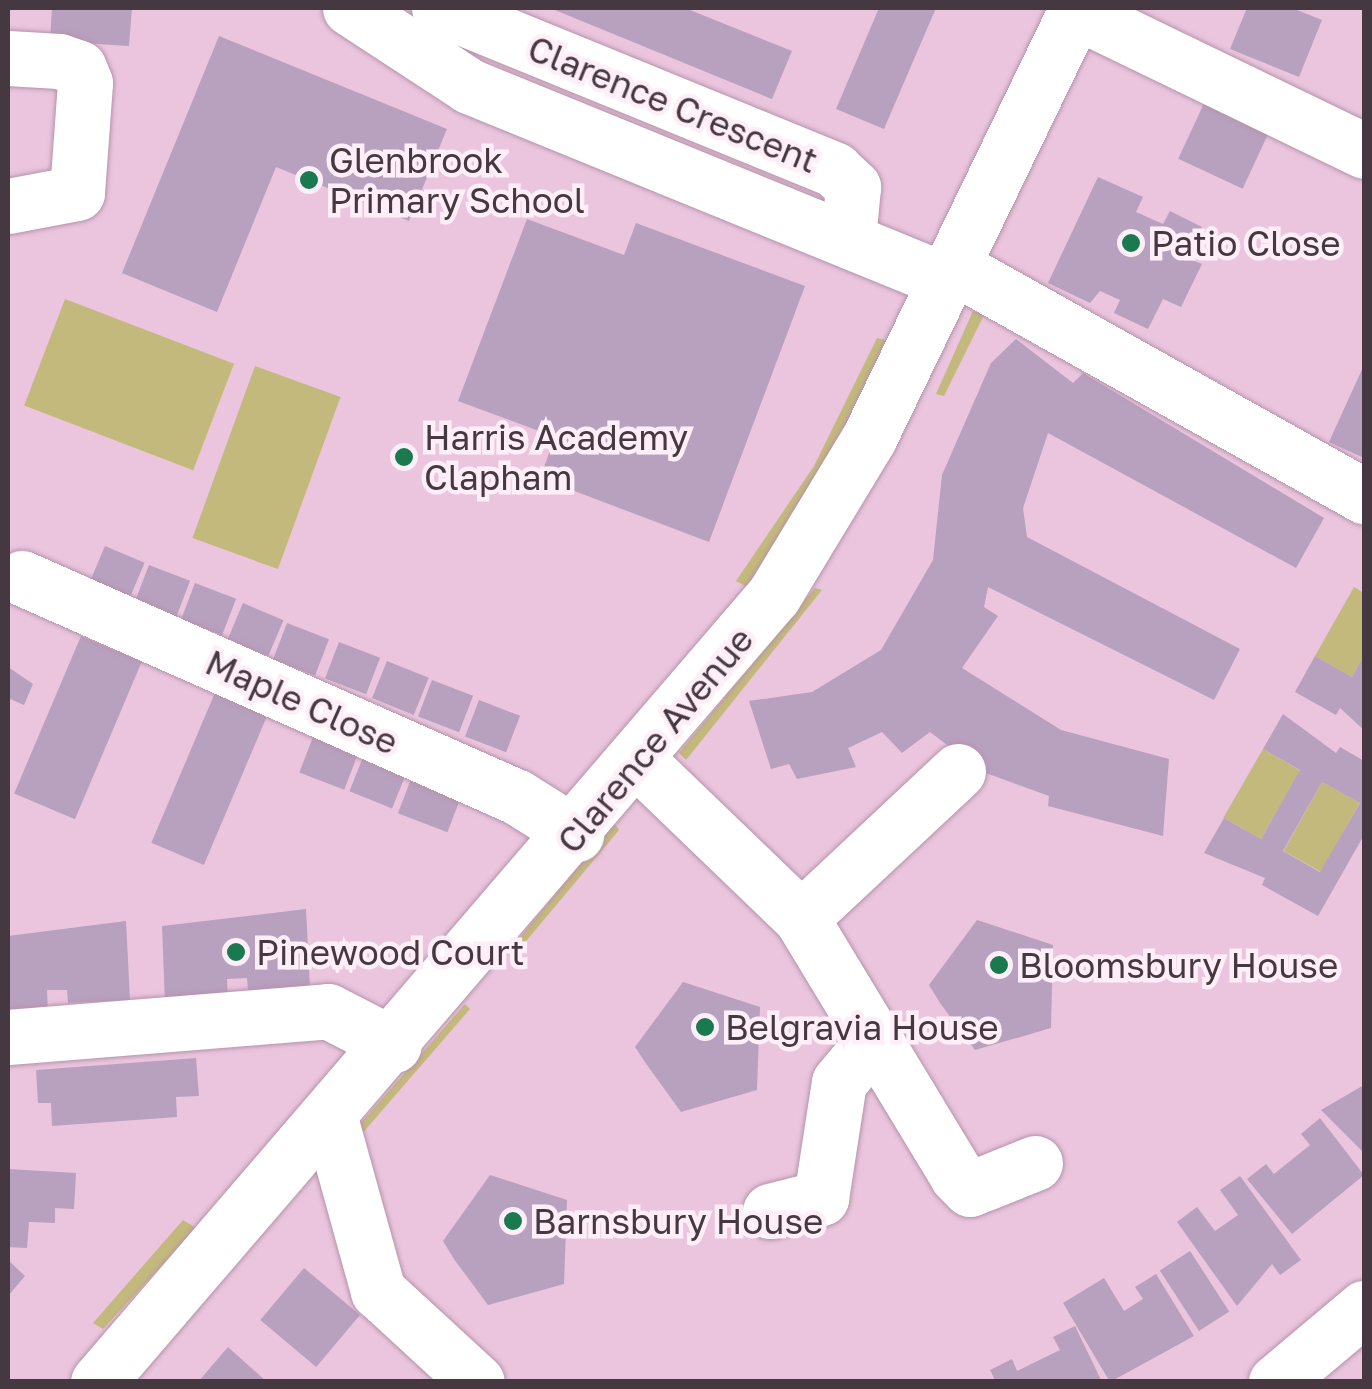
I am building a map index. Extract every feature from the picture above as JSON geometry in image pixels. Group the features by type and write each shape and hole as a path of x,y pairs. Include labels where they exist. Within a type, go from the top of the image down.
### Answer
{"street":[{"name":"Clarence Crescent","path":"350,8 470,86 848,239 950,274"},
{"name":"Clarence Crescent","path":"439,8 835,170 854,187 848,239"},
{"path":"1076,9 1364,151"},
{"name":"Clarence Avenue","path":"98,1382 638,762 796,563 950,274 1076,9"},
{"path":"8,58 59,61 78,68 85,82 77,193 8,206"},
{"path":"950,274 1364,496"},
{"name":"Maple Close","path":"22,578 517,797 576,834"},
{"path":"638,762 801,918 970,1188 1035,1163"},
{"path":"801,918 958,772"},
{"path":"8,1037 328,1011 394,1045"},
{"path":"770,1211 821,1198 838,1082 876,1038"},
{"path":"330,1118 378,1290 477,1382"},
{"path":"1276,1382 1364,1308"}],"shaded area":[{"path":"65,299 234,364 193,470 24,405"},
{"path":"973,311 984,315 944,396 936,394"},
{"path":"877,338 893,342 751,589 736,581 814,466"},
{"path":"255,366 341,397 278,569 192,538"},
{"path":"1354,587 1364,593 1364,655 1352,677 1315,656"},
{"path":"815,588 822,590 686,760 679,753"},
{"path":"1263,749 1300,771 1261,839 1224,817"},
{"path":"1322,782 1360,803 1321,872 1284,851"},
{"path":"614,823 619,830 512,958 508,952"},
{"path":"465,1004 470,1009 354,1143 354,1131"},
{"path":"183,1220 196,1228 103,1329 93,1323"}],"building":[{"path":"52,8 132,8 129,46 50,41"},
{"path":"550,8 685,8 792,51 772,99"},
{"path":"879,8 936,8 884,129 836,109"},
{"path":"1247,8 1292,8 1322,20 1299,77 1230,49"},
{"path":"219,36 447,129 409,221 276,167 217,312 122,273"},
{"path":"1207,97 1271,127 1243,189 1178,159"},
{"name":"Patio Close","path":"1098,177 1143,197 1136,212 1163,224 1170,211 1202,227 1187,258 1202,264 1181,307 1163,299 1148,329 1114,313 1120,300 1100,291 1090,303 1048,283"},
{"path":"527,219 624,255 636,223 805,286 709,542 540,478 555,437 458,401"},
{"path":"1016,339 1073,383 1083,373 1324,518 1296,568 1048,433 1023,508 1027,537 1240,649 1214,700 988,587 984,607 998,616 962,668 1061,730 1169,759 1163,836 1048,806 1049,796 983,772 930,732 902,753 882,732 848,748 856,767 797,779 789,764 771,769 749,701 812,692 881,650 933,560 942,475 991,363"},
{"path":"1364,365 1364,458 1329,442"},
{"path":"105,546 145,563 129,599 90,582"},
{"path":"149,565 190,581 176,617 135,601"},
{"path":"195,583 236,599 222,635 181,619"},
{"path":"243,603 284,620 268,656 228,639"},
{"path":"287,623 329,639 315,676 273,659"},
{"path":"81,636 142,662 75,819 14,793"},
{"path":"339,642 380,658 366,694 325,678"},
{"path":"1364,655 1364,730 1340,708 1336,715 1295,692 1315,656 1352,677"},
{"path":"387,661 429,678 414,715 372,698"},
{"path":"8,667 33,684 24,705 8,698"},
{"path":"432,680 473,696 459,732 418,716"},
{"path":"217,688 269,710 204,865 151,843"},
{"path":"479,700 520,716 506,752 465,736"},
{"path":"1283,714 1336,753 1340,747 1364,761 1364,835 1318,916 1262,885 1265,878 1204,853 1224,818 1261,839 1300,770 1263,749","holes":["1322,782 1360,803 1320,872 1283,851"]},
{"path":"313,737 358,754 344,790 299,772"},
{"path":"364,755 407,772 392,808 349,791"},
{"path":"413,774 462,793 447,832 398,813"},
{"name":"Pinewood Court","path":"306,909 310,988 248,991 247,978 227,979 228,1002 165,1004 162,926"},
{"name":"Bloomsbury House","path":"977,920 1053,945 1051,1028 975,1050 940,1003 929,985"},
{"path":"126,921 130,1000 68,1003 67,990 47,990 48,1013 8,1015 8,936"},
{"name":"Belgravia House","path":"683,982 760,1007 757,1090 681,1112 647,1065 635,1047"},
{"path":"196,1058 199,1096 176,1097 177,1117 52,1126 51,1103 38,1103 36,1070"},
{"path":"1364,1085 1364,1153 1321,1110"},
{"path":"1320,1118 1364,1175 1292,1234 1247,1179 1266,1164 1274,1174 1310,1145 1301,1134"},
{"path":"8,1169 76,1173 74,1209 55,1208 55,1223 29,1222 27,1248 8,1247"},
{"name":"Barnsbury House","path":"490,1175 567,1200 564,1284 488,1305 454,1259 443,1241"},
{"path":"1240,1176 1301,1260 1280,1275 1272,1264 1237,1306 1177,1222 1197,1207 1215,1231 1238,1215 1220,1190"},
{"path":"1190,1251 1229,1311 1199,1331 1160,1271"},
{"path":"8,1260 25,1276 8,1296"},
{"path":"304,1268 360,1315 316,1367 260,1320"},
{"path":"1156,1274 1194,1336 1110,1382 1063,1303 1104,1278 1124,1311 1143,1299 1135,1287"},
{"path":"1075,1326 1102,1382 996,1382 990,1370 1012,1359 1017,1371 1060,1350 1053,1337"},
{"path":"228,1347 267,1382 198,1382"}],"place":[{"name":"Glenbrook Primary School","path":"309,180"},
{"name":"Patio Close","path":"1131,243"},
{"name":"Harris Academy Clapham","path":"404,457"},
{"name":"Pinewood Court","path":"236,952"},
{"name":"Bloomsbury House","path":"999,965"},
{"name":"Belgravia House","path":"705,1027"},
{"name":"Barnsbury House","path":"513,1221"}]}
